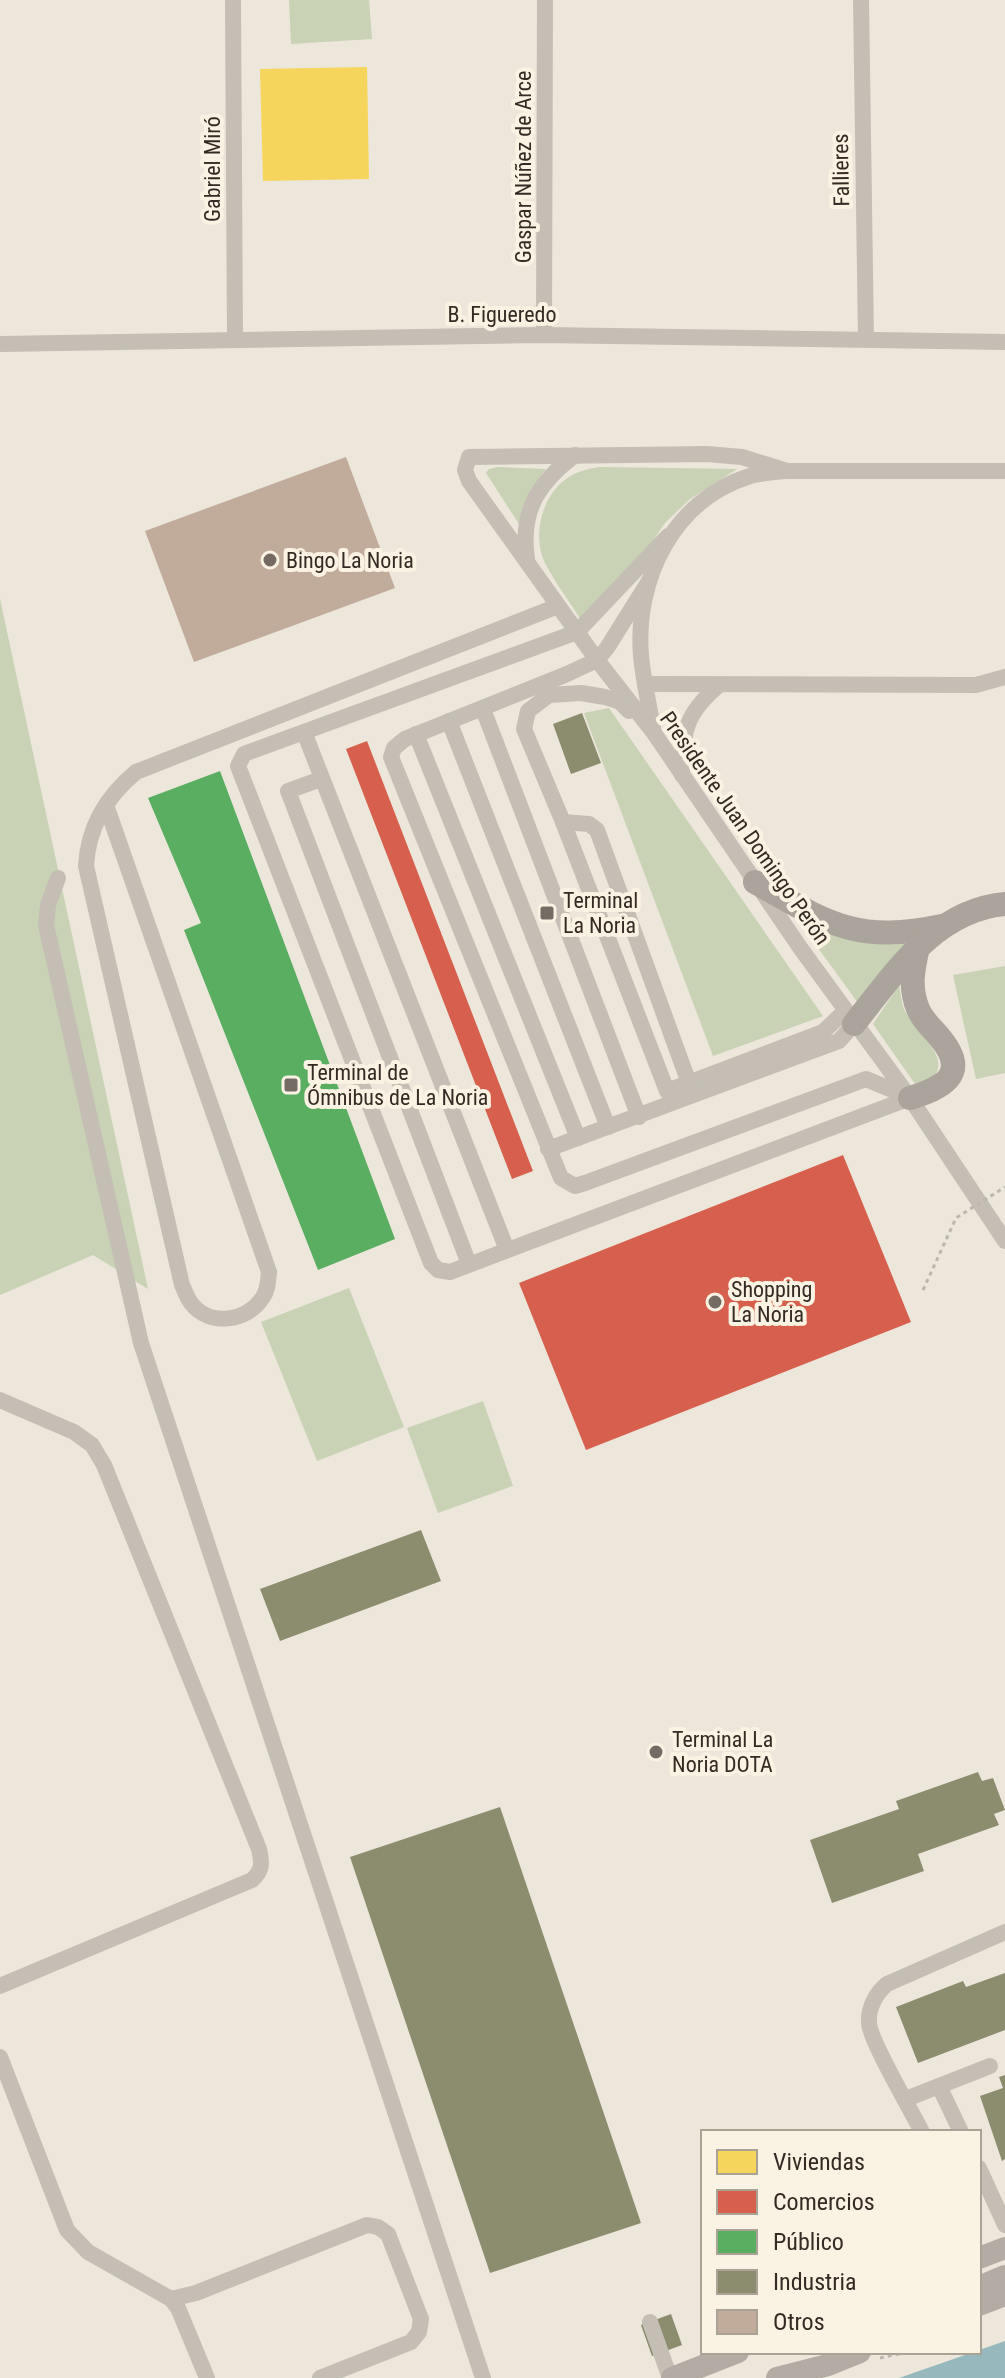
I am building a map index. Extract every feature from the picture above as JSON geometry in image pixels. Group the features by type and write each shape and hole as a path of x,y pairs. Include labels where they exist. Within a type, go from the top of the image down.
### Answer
{"highway":[{"path":"755,882 798,906 856,931 875,934 909,933 942,926 977,909 1005,904"},
{"path":"850,1018 942,926"},
{"path":"910,1098 946,1083 952,1073 953,1061 949,1050 920,1012 913,993 912,972 918,947"}],"main road":[{"path":"981,2254 1005,2248"},
{"path":"981,2286 1005,2276"},
{"path":"981,2304 1005,2295"},
{"path":"671,2378 733,2354"},
{"path":"755,2378 814,2354"},
{"path":"777,2378 828,2365 855,2354"}],"street":[{"name":"Gabriel Miró","path":"233,0 235,338"},
{"name":"Gaspar Núñez de Arce","path":"544,335 545,0"},
{"name":"Fallieres","path":"861,0 866,339"},
{"name":"B. Figueredo","path":"0,344 544,335 1005,342"},
{"name":"Presidente Juan Domingo Perón","path":"575,455 469,457 465,470 469,481 597,660 654,733 850,1018 910,1098 1005,1241"},
{"path":"528,563 525,543 527,518 533,502 554,471 575,455 718,455 742,457 787,471"},
{"path":"910,1098 450,1272 438,1270 431,1263 238,766 244,754 577,632 686,517 727,486 752,476 787,471 1005,468"},
{"path":"668,536 649,581 597,660 416,734 394,748 391,757 548,1149 561,1178 575,1186 866,1079 910,1098"},
{"path":"649,581 641,628 645,684 654,733"},
{"path":"106,805 269,1272 263,1298 253,1309 233,1319 218,1319 204,1314 191,1303 182,1285 86,866 97,818 106,805 121,785 136,772 558,606"},
{"path":"645,684 976,685 1005,677"},
{"path":"682,775 686,725 702,700 718,686"},
{"path":"654,733 620,702 581,693 549,695 539,700 528,711 524,729 667,1091 823,1032 850,1018"},
{"path":"483,709 639,1117"},
{"path":"449,721 608,1127"},
{"path":"304,732 507,1250"},
{"path":"416,734 578,1138"},
{"path":"321,779 288,791 469,1264"},
{"path":"563,822 589,824 597,830 689,1083"},
{"path":"58,878 48,905 46,925 141,1343 483,2378"},
{"path":"548,1149 839,1041 850,1018"},
{"path":"0,1400 74,1432 92,1445 104,1465 262,1861 261,1872 252,1880 0,1986"},
{"path":"921,2130 870,2032 871,2008 879,1990 887,1984 1005,1932"},
{"path":"0,2057 67,2230 88,2252 171,2299 178,2308 207,2378"},
{"path":"906,2099 990,2066"},
{"path":"939,2086 960,2130"},
{"path":"981,2172 1005,2225"},
{"path":"171,2299 196,2293 367,2225 378,2227 388,2234 399,2262 421,2319 419,2332 411,2342 320,2378"},
{"path":"981,2255 1005,2276"},
{"path":"650,2322 671,2378"}],"path":[{"path":"923,1290 956,1218 1005,1187"}],"green space":[{"path":"289,0 369,0 372,39 291,44"},
{"path":"498,467 546,469 531,489 519,524 486,473"},
{"path":"599,467 737,469 690,499 665,523 639,561 581,620 544,561 540,526 546,503 560,484 576,473"},
{"path":"0,599 148,1289 93,1255 0,1295"},
{"path":"609,708 823,1016 713,1056 584,713"},
{"path":"803,917 852,940 907,944 861,1007 799,922"},
{"path":"1005,966 1005,1073 976,1079 953,975"},
{"path":"899,985 905,1011 938,1061 931,1079 918,1088 873,1024"},
{"path":"349,1288 404,1427 317,1461 261,1322"},
{"path":"483,1401 513,1486 438,1513 407,1428"}],"water":[{"path":"1005,2341 1005,2378 899,2378 968,2354 981,2354 981,2349"}],"building: Viviendas":[{"path":"367,67 369,179 263,181 260,69"}],"building: Comercios":[{"path":"367,741 533,1171 512,1179 346,749"},
{"name":"Shopping La Noria","path":"843,1155 911,1322 586,1450 519,1283"}],"building: Público":[{"name":"Terminal de Ómnibus de La Noria","path":"220,771 395,1239 318,1270 184,930 201,923 148,798"}],"building: Industria":[{"path":"582,713 601,763 571,774 553,724"},
{"path":"421,1530 441,1581 280,1641 260,1589"},
{"path":"978,1772 982,1781 993,1778 1005,1810 994,1814 999,1825 918,1854 924,1871 832,1903 810,1840 899,1809 896,1801"},
{"path":"500,1807 641,2223 490,2273 350,1857"},
{"path":"1005,1973 1005,2030 918,2063 896,2007 963,1981 966,1987"},
{"path":"1005,2075 1005,2159 1002,2161 980,2096 1003,2088 999,2077"},
{"path":"671,2314 682,2345 652,2356 641,2325"}],"building: Otros":[{"name":"Bingo La Noria","path":"346,457 395,588 194,662 145,531"}],"place":[{"name":"Bingo La Noria","path":"270,560"},
{"name":"Terminal La Noria","path":"547,913"},
{"name":"Terminal de Ómnibus de La Noria","path":"291,1085"},
{"name":"Shopping La Noria","path":"715,1302"},
{"name":"Terminal La Noria DOTA","path":"656,1752"}]}
